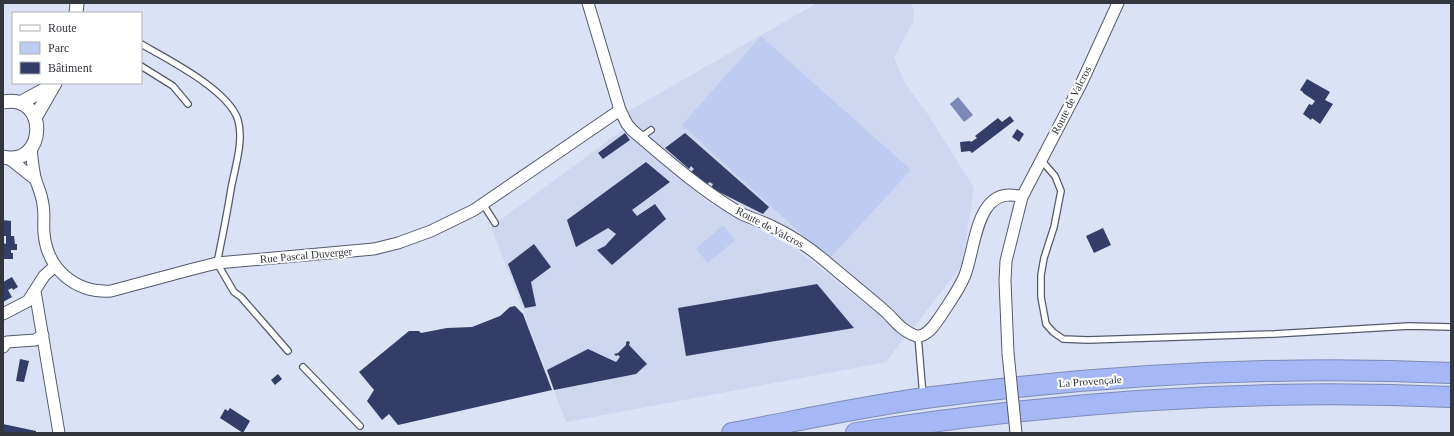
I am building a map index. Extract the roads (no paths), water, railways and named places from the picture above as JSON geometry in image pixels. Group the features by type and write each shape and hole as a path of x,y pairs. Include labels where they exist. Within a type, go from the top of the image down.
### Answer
{"highway":[{"name":"La Provençale","path":"732,433 924,398 1088,380 1202,373 1286,370 1372,370 1451,373"},
{"path":"856,433 931,421 1064,406 1199,397 1310,395 1451,398"}],"street":[{"name":"Route de Valcros","path":"588,3 620,110 627,124 670,164 707,192 742,214 772,226 800,241 864,293 902,329 918,336"},
{"name":"Route de Valcros","path":"1016,433 1008,353 1005,280 1006,261 1022,197 1081,84 1118,3"},
{"path":"8,101 54,84"},
{"path":"35,118 54,84"},
{"path":"5,157 20,156 31,148 38,133 35,118 26,106 8,101"},
{"name":"Rue Pascal Duverger","path":"31,148 36,180 43,204 46,244 55,266 69,280 88,289 100,292 124,288 193,268 217,263 374,249 398,243 432,231 483,204 620,110"},
{"path":"5,157 36,180"},
{"path":"918,336 926,333 935,324 962,283 982,214 986,207 990,202 999,197 1014,194 1022,197"},
{"path":"3,314 28,301 44,276 55,266"},
{"path":"34,291 43,335 59,433"},
{"path":"3,347 7,342 35,340 43,335"}],"lane":[{"path":"142,45 191,73 216,91 230,106 238,119 238,147 217,263 234,292 241,297 288,351"},
{"path":"142,67 173,86 188,104"},
{"path":"641,138 651,130"},
{"path":"1041,160 1055,176 1061,191 1054,227 1044,258 1041,275 1041,297 1046,324 1053,332 1063,339 1088,340 1274,334 1409,326 1451,327"},
{"path":"483,204 495,223"},
{"path":"918,336 924,398"},
{"path":"303,367 360,426"}]}
